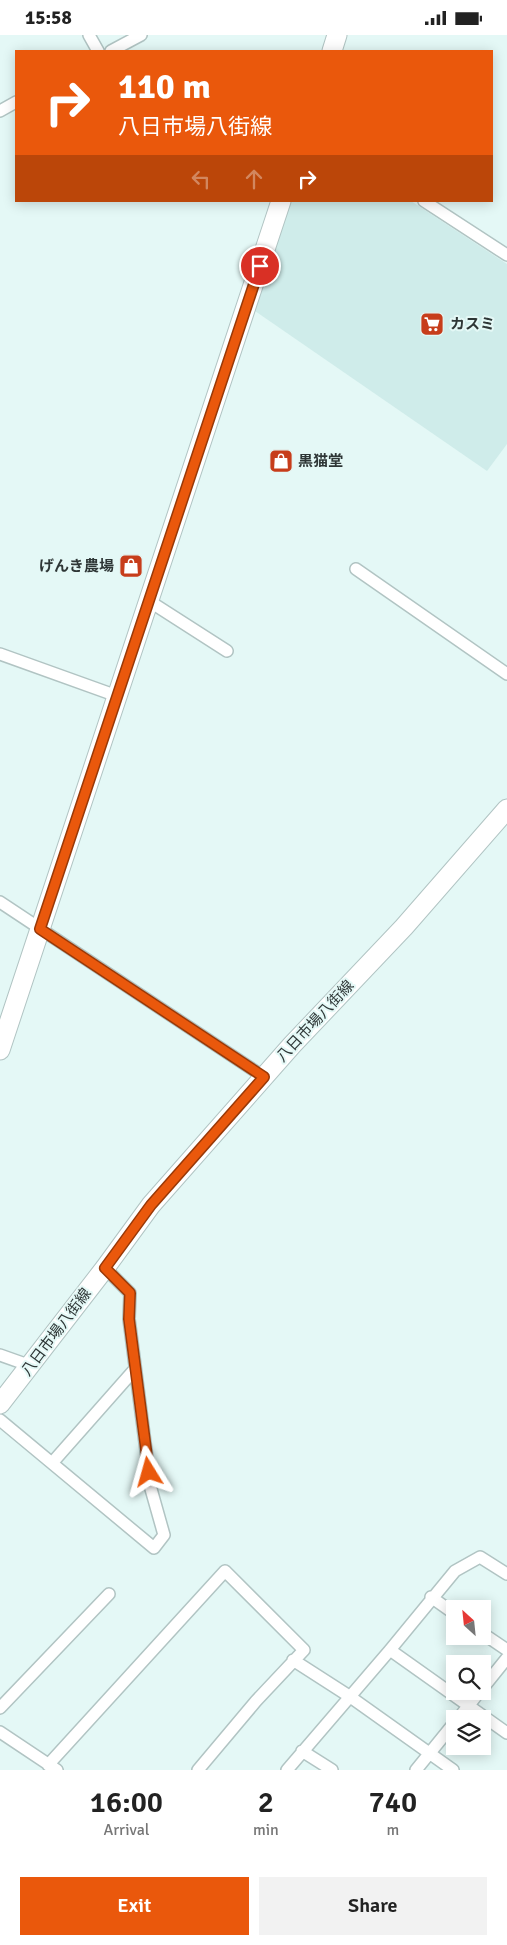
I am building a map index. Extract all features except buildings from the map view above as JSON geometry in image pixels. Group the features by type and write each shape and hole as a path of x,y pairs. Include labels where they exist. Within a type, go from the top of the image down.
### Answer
{"main road":[{"path":"332,50 337,35"},
{"path":"0,1050 281,202"},
{"name":"八日市場八街線","path":"0,1404 31,1366 151,1205 292,1045 404,927 507,809"}],"street":[{"path":"89,35 97,50"},
{"path":"113,50 141,35"},
{"path":"0,111 15,103"},
{"path":"426,202 507,255"},
{"path":"356,569 507,675"},
{"path":"149,601 227,651"},
{"path":"0,654 118,696"},
{"path":"0,902 264,1077"},
{"path":"0,1420 154,1548 164,1535 151,1489 129,1319 130,1293 105,1268"},
{"path":"0,1355 31,1366"},
{"path":"52,1463 135,1369"},
{"path":"287,1770 390,1650 431,1597 455,1571 480,1557 507,1573"},
{"path":"0,1732 52,1767 225,1571 304,1650 239,1720 198,1770"},
{"path":"0,1708 109,1594"},
{"path":"431,1597 446,1608"},
{"path":"491,1639 507,1650"},
{"path":"390,1650 507,1733"},
{"path":"491,1678 507,1658"},
{"path":"293,1660 349,1696 453,1770"},
{"path":"465,1710 473,1700"},
{"path":"416,1770 446,1733"},
{"path":"302,1751 332,1770"}],"shaded area":[{"path":"291,202 413,202 507,264 507,444 487,471 255,311"}],"place":[{"name":"カスミ","path":"432,324"},
{"name":"黒猫堂","path":"281,461"},
{"name":"げんき農場","path":"131,566"}],"route":[{"path":"149,1472 129,1319 130,1293 105,1268 151,1205 264,1077 40,929 260,266"}]}
